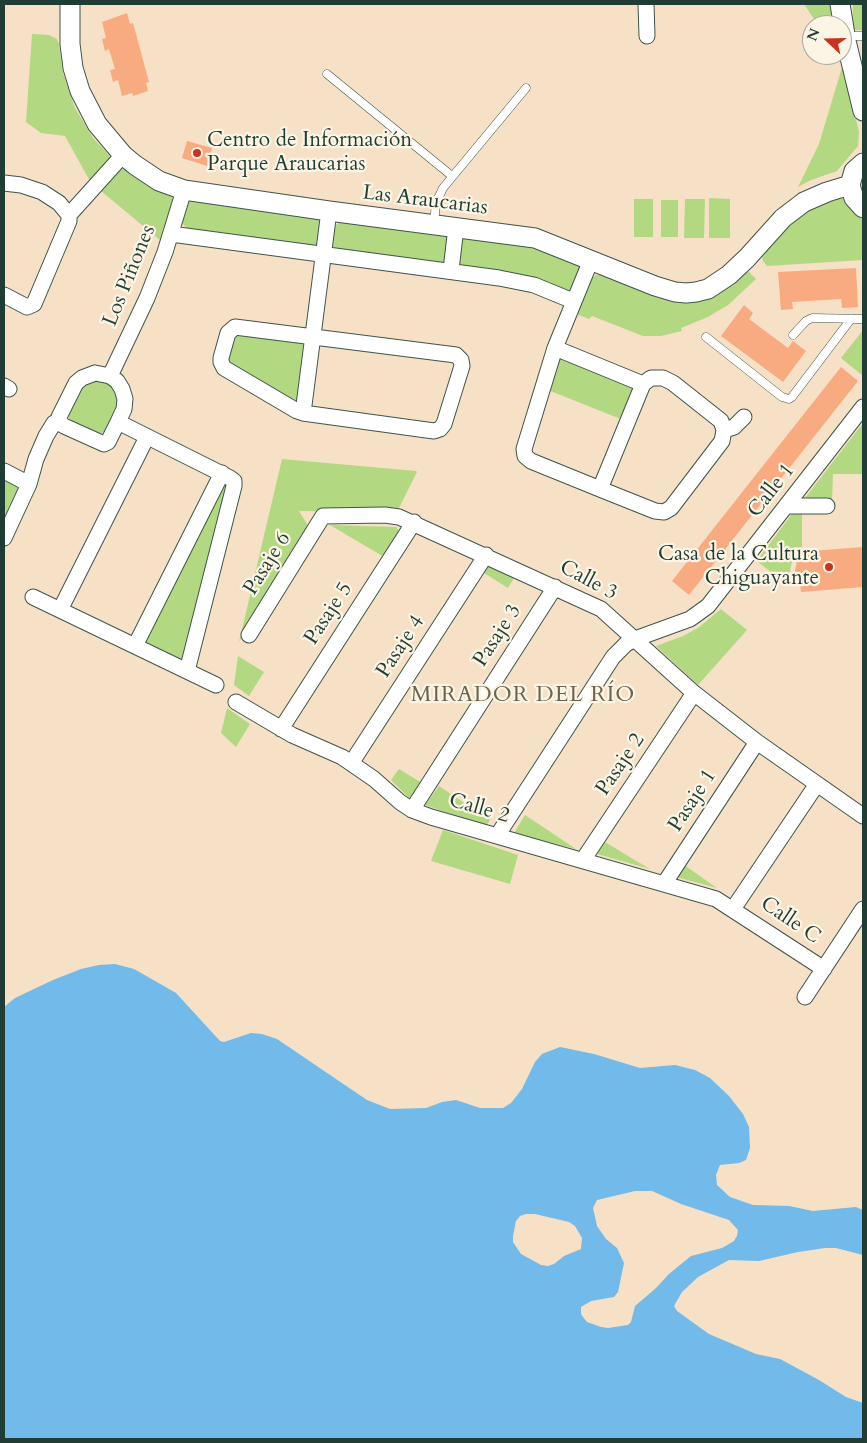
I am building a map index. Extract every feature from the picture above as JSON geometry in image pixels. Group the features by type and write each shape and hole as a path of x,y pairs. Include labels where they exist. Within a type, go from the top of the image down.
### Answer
{"street":[{"name":"Las Araucarias","path":"70,4 70,44 78,85 85,103 97,124 123,156 151,176 184,190 535,238 664,290 686,293 708,289 729,275 783,218 793,210 819,194 850,185"},
{"path":"646,4 647,36"},
{"path":"840,4 854,36 863,111"},
{"path":"69,214 123,156"},
{"path":"863,163 854,171 850,185 854,198 863,208"},
{"path":"4,183 21,185 42,192 59,203 69,214 69,221 36,302 27,307 4,296"},
{"name":"Los Piñones","path":"110,376 147,298 171,234 184,190"},
{"path":"303,413 329,211"},
{"path":"451,270 456,227"},
{"path":"171,234 451,270 525,283 574,302"},
{"path":"591,260 555,348 524,449 525,456 531,461 600,489 655,511 664,512 668,510 722,441 724,430 721,421 668,380 651,378 642,384 600,489"},
{"path":"235,327 313,336 459,357 462,366 444,424 437,431 303,413 227,370 222,365 221,358 228,333 235,327"},
{"path":"555,348 642,384"},
{"path":"4,538 29,484 36,459 46,436 51,426 59,421 60,414 72,388 87,375 96,373 110,376 120,385 125,399 124,409 108,442 104,444 64,426 59,421"},
{"name":"Calle 1","path":"497,836 607,665 620,650 635,639 690,619 708,606 863,407"},
{"path":"724,430 734,427 744,417"},
{"path":"118,422 232,479 234,486 186,671"},
{"path":"60,610 147,437"},
{"path":"4,472 29,484"},
{"path":"135,646 222,474"},
{"path":"787,506 827,506"},
{"name":"Calle 3","path":"323,516 385,515 399,517 414,522 601,608 694,693 757,742 863,816"},
{"name":"Pasaje 6","path":"249,635 323,516"},
{"name":"Pasaje 5","path":"281,729 414,522"},
{"name":"Pasaje 4","path":"352,762 486,555"},
{"name":"Pasaje 3","path":"412,810 556,587"},
{"path":"33,597 216,685"},
{"name":"Pasaje 2","path":"583,860 694,693"},
{"name":"Calle 2","path":"236,702 281,729 332,751 352,762 412,810 710,896 733,909"},
{"name":"Pasaje 1","path":"664,884 757,742"},
{"path":"733,909 817,784"},
{"name":"Calle C","path":"733,909 824,969"},
{"path":"805,997 863,909"}],"lane":[{"path":"327,74 452,176"},
{"path":"434,224 434,214 439,196 452,176 526,88"},
{"path":"793,335 810,318 863,319"},
{"path":"706,337 782,397 789,399 851,319"}],"green space":[{"path":"804,4 832,4 833,15 811,15"},
{"path":"853,4 863,4 863,30 852,30"},
{"path":"32,34 49,35 57,39 63,73 75,108 93,138 109,155 109,159 91,183 65,136 41,133 26,122"},
{"path":"843,65 859,132 858,146 837,171 811,180 798,187 819,144"},
{"path":"123,168 171,195 173,199 160,240 101,191"},
{"path":"204,198 204,203 314,219 314,215 321,218 318,248 189,230 182,223 186,204 191,199"},
{"path":"709,198 730,199 730,238 709,238"},
{"path":"839,198 846,199 863,215 863,260 767,266 762,256 787,224 823,201"},
{"path":"634,199 653,199 653,237 634,237"},
{"path":"685,199 705,199 704,238 684,238"},
{"path":"661,200 678,200 678,237 661,237"},
{"path":"339,222 448,236 446,261 442,263 332,248 334,227"},
{"path":"464,238 533,247 581,266 571,293 527,276 462,265 458,262 461,240"},
{"path":"745,272 749,272 756,279 728,305 708,317 681,328 682,331 661,336 643,336 592,316 589,319 576,314 592,278 596,275 603,275 658,297 679,301"},
{"path":"863,330 863,376 841,358"},
{"path":"236,335 306,342 299,407 229,365 227,358"},
{"path":"560,356 632,384 635,389 623,420 548,390"},
{"path":"90,380 104,381 112,386 117,395 118,404 106,431 99,434 74,423 69,418 68,412 77,391"},
{"path":"863,423 863,474 833,474 832,502 802,502"},
{"path":"282,459 417,472 397,512 299,511 307,524 307,535 239,642"},
{"path":"4,478 20,486 4,524"},
{"path":"224,483 229,485 185,657 179,659 146,645 145,642"},
{"path":"802,510 802,547 795,547 787,585 757,561 794,511"},
{"path":"330,525 396,527 401,533 384,557"},
{"path":"489,565 514,578 508,588 484,573"},
{"path":"721,609 747,630 698,685 656,646 698,628"},
{"path":"238,656 264,672 249,696 234,685"},
{"path":"227,708 250,724 236,747 221,733"},
{"path":"399,769 422,783 409,798 391,780"},
{"path":"439,786 490,820 486,826 425,805"},
{"path":"525,815 576,849 514,833"},
{"path":"443,830 518,855 510,884 431,861"},
{"path":"605,842 633,859 650,869 597,854"},
{"path":"684,865 717,888 676,877"}],"water":[{"path":"115,964 134,969 176,993 220,1041 224,1042 251,1033 277,1039 367,1100 390,1109 426,1108 442,1102 456,1100 480,1108 503,1108 511,1103 522,1089 535,1062 542,1054 560,1047 594,1054 640,1068 675,1065 695,1070 710,1078 729,1096 743,1114 749,1127 750,1148 746,1160 739,1163 720,1165 716,1175 717,1185 730,1197 753,1205 789,1206 813,1211 856,1207 863,1210 863,1255 836,1248 825,1248 759,1261 729,1260 698,1277 682,1292 674,1306 677,1311 709,1334 756,1354 780,1359 846,1397 863,1403 863,1439 4,1439 4,1007 15,998 53,980 81,969","holes":["635,1191 652,1191 681,1204 729,1220 738,1230 737,1236 734,1241 722,1248 691,1256 635,1306 631,1322 628,1325 608,1328 601,1327 587,1322 581,1314 581,1307 591,1301 614,1297 618,1292 624,1263 617,1248 606,1239 597,1226 593,1208 597,1200","535,1214 569,1222 575,1226 582,1238 581,1249 564,1256 548,1266 541,1265 521,1254 513,1242 513,1236 516,1221 520,1216"]}],"building":[{"path":"127,13 130,24 133,23 149,82 146,83 148,91 133,96 132,93 122,96 118,80 113,82 110,70 115,69 109,49 105,51 102,39 106,38 102,22"},
{"name":"Centro de Información Parque Araucarias","path":"187,141 212,148 207,166 182,158"},
{"path":"856,268 858,307 842,308 841,299 792,302 793,309 781,310 778,272"},
{"path":"744,305 753,313 749,319 788,348 793,341 806,351 783,382 721,336"},
{"path":"841,367 858,381 689,595 672,581"},
{"name":"Casa de la Cultura Chiguayante","path":"863,547 863,587 801,592 800,583 792,584 799,552"}],"place":[{"name":"Centro de Información Parque Araucarias","path":"197,153"},
{"name":"Casa de la Cultura Chiguayante","path":"829,567"}],"district":[{"name":"MIRADOR DEL RÍO","path":"523,696"}]}
